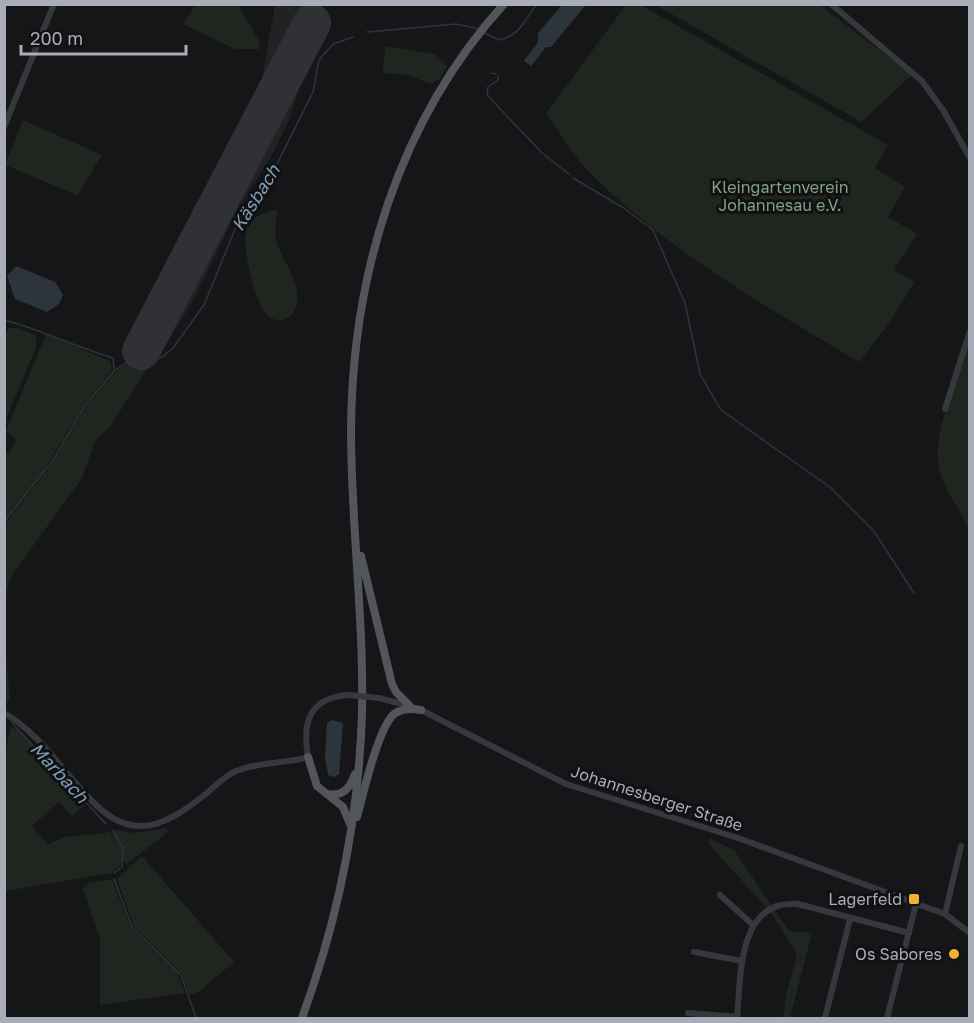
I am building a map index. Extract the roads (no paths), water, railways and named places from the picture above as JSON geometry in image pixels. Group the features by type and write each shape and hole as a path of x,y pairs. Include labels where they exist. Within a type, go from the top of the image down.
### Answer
{"main road":[{"path":"348,848 359,761 362,681 352,461 353,380 366,279 394,185 415,138 446,82 502,7"},
{"path":"355,525 392,684 396,692 410,706"},
{"path":"302,1018 328,938 348,848 374,758 388,721 399,711 421,710"},
{"path":"308,757 313,778 323,792 343,807 351,827"},
{"path":"323,792 334,795 347,789 359,761"}],"street":[{"path":"4,127 54,4"},
{"path":"831,4 922,81 943,110 969,158"},
{"path":"945,409 969,331"},
{"name":"Johannesberger Straße","path":"308,757 306,725 313,710 327,698 348,694 380,698 421,710 566,784 741,839 916,903 945,914 969,933"},
{"path":"4,713 27,731 103,812 131,825 154,825 169,820 227,776 239,770 308,757"},
{"path":"945,914 961,846"},
{"path":"720,895 753,925"},
{"path":"688,1013 737,1018 742,962 753,925 771,908 788,903 909,933"},
{"path":"887,1018 916,903"},
{"path":"825,1018 850,919"},
{"path":"694,952 742,962"}],"waterway":[{"name":"Käsbach","path":"485,33 499,40 512,35 537,4"},
{"name":"Käsbach","path":"367,32 456,24 479,29"},
{"name":"Käsbach","path":"153,361 173,348 204,305 240,217 261,182 273,172 313,92 319,60 333,44 353,37"},
{"path":"492,73 496,74"},
{"path":"498,76 498,80 488,87 487,95 542,153 569,174"},
{"path":"573,178 622,207 653,230 685,303 700,374 721,410 831,488 873,530 914,593"},
{"path":"4,320 113,358 114,370"},
{"name":"Käsbach","path":"4,522 53,460 86,404 114,371 126,363 148,363"},
{"path":"4,720 4,726"},
{"name":"Marbach","path":"12,723 106,824"},
{"name":"Marbach","path":"113,830 123,848 122,867 114,873"},
{"name":"Marbach","path":"114,879 132,927 181,975 196,1018"}],"place":[{"name":"Lagerfeld","path":"914,899"},
{"name":"Os Sabores","path":"954,954"}],"park label":[{"name":"Kleingartenverein Johannesau e.V.","path":"780,196"}]}
